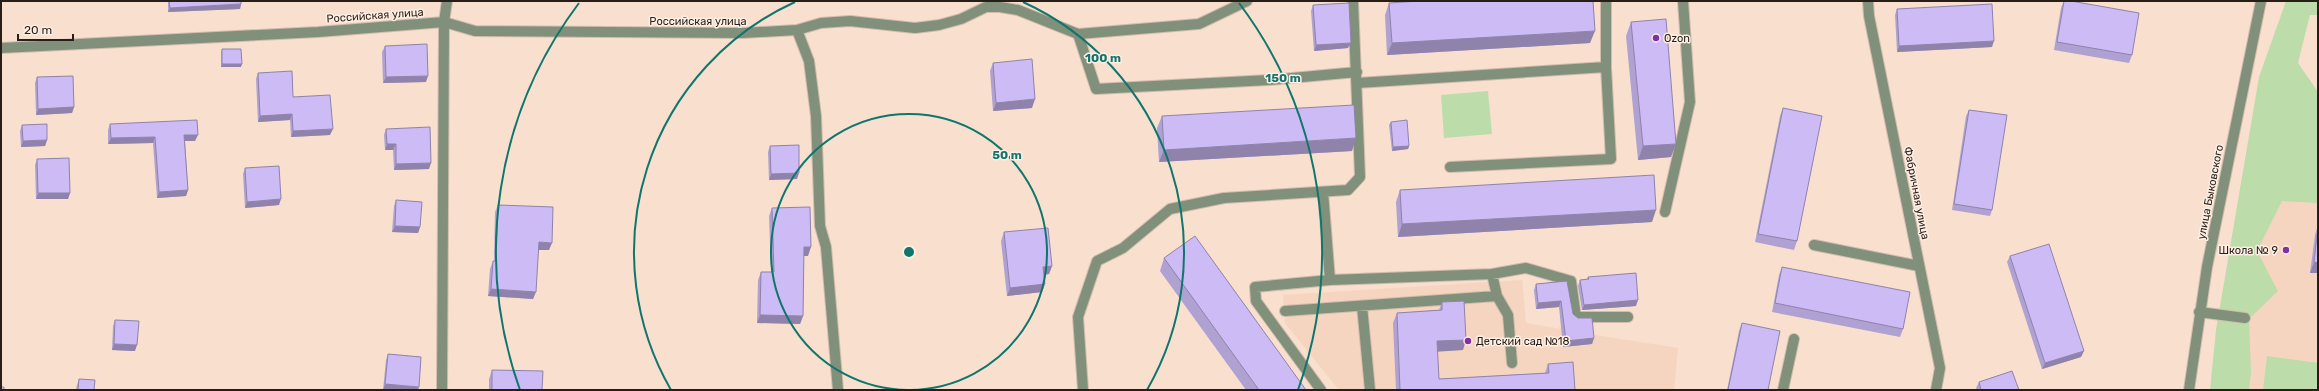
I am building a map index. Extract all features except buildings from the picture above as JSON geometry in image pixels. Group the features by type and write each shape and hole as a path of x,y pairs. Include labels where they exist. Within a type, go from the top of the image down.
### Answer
{"street":[{"path":"442,390 444,22 447,1"},
{"path":"1247,1 1199,24 1078,34 1096,89 1269,80 1357,72"},
{"path":"1083,390 1078,317 1098,261 1123,248 1170,209 1224,198 1348,190 1360,177 1353,1"},
{"path":"1450,167 1611,159 1606,67 1606,1"},
{"path":"1665,212 1690,102 1683,1"},
{"name":"Фабричная улица","path":"1868,1 1870,24 1940,368 1936,390"},
{"name":"улица Быковского","path":"2189,390 2200,312 2261,1"},
{"name":"Российская улица","path":"1,48 318,32 444,22 475,31 743,33 797,30 821,23 850,21 915,28 939,25 961,19 986,8 1000,7 1018,10 1078,34"},
{"path":"797,30 810,69 816,124 820,226 826,247 838,390"},
{"path":"1357,83 1606,67"},
{"path":"1323,192 1330,280"},
{"path":"1814,245 1919,266"},
{"path":"1321,390 1256,301 1255,287 1330,280 1492,274 1526,268 1571,281 1576,317 1628,318"},
{"path":"1492,274 1497,296 1508,315 1512,363"},
{"path":"1285,311 1497,296"},
{"path":"1362,306 1370,390"},
{"path":"2200,312 2245,318"},
{"path":"1783,390 1794,339"}],"shaded area":[{"name":"Школа № 9","path":"2264,175 2318,183 2318,390 2235,390"},
{"name":"Детский сад №18","path":"1522,280 1526,323 1559,329 1559,327 1593,324 1595,335 1678,348 1674,390 1339,390 1285,323 1283,295"}],"green space":[{"path":"2286,1 2318,1 2318,15 2310,15 2298,63 2318,92 2318,203 2282,201 2257,251 2278,291 2249,319 2251,373 2249,390 2210,390 2216,330 2259,77"},
{"path":"1488,91 1492,134 1444,138 1441,95"},
{"path":"2267,356 2318,363 2318,390 2263,390"}],"place":[{"name":"Ozon","path":"1656,38"},
{"name":"Школа № 9","path":"2286,250"},
{"name":"Детский сад №18","path":"1468,341"}]}
